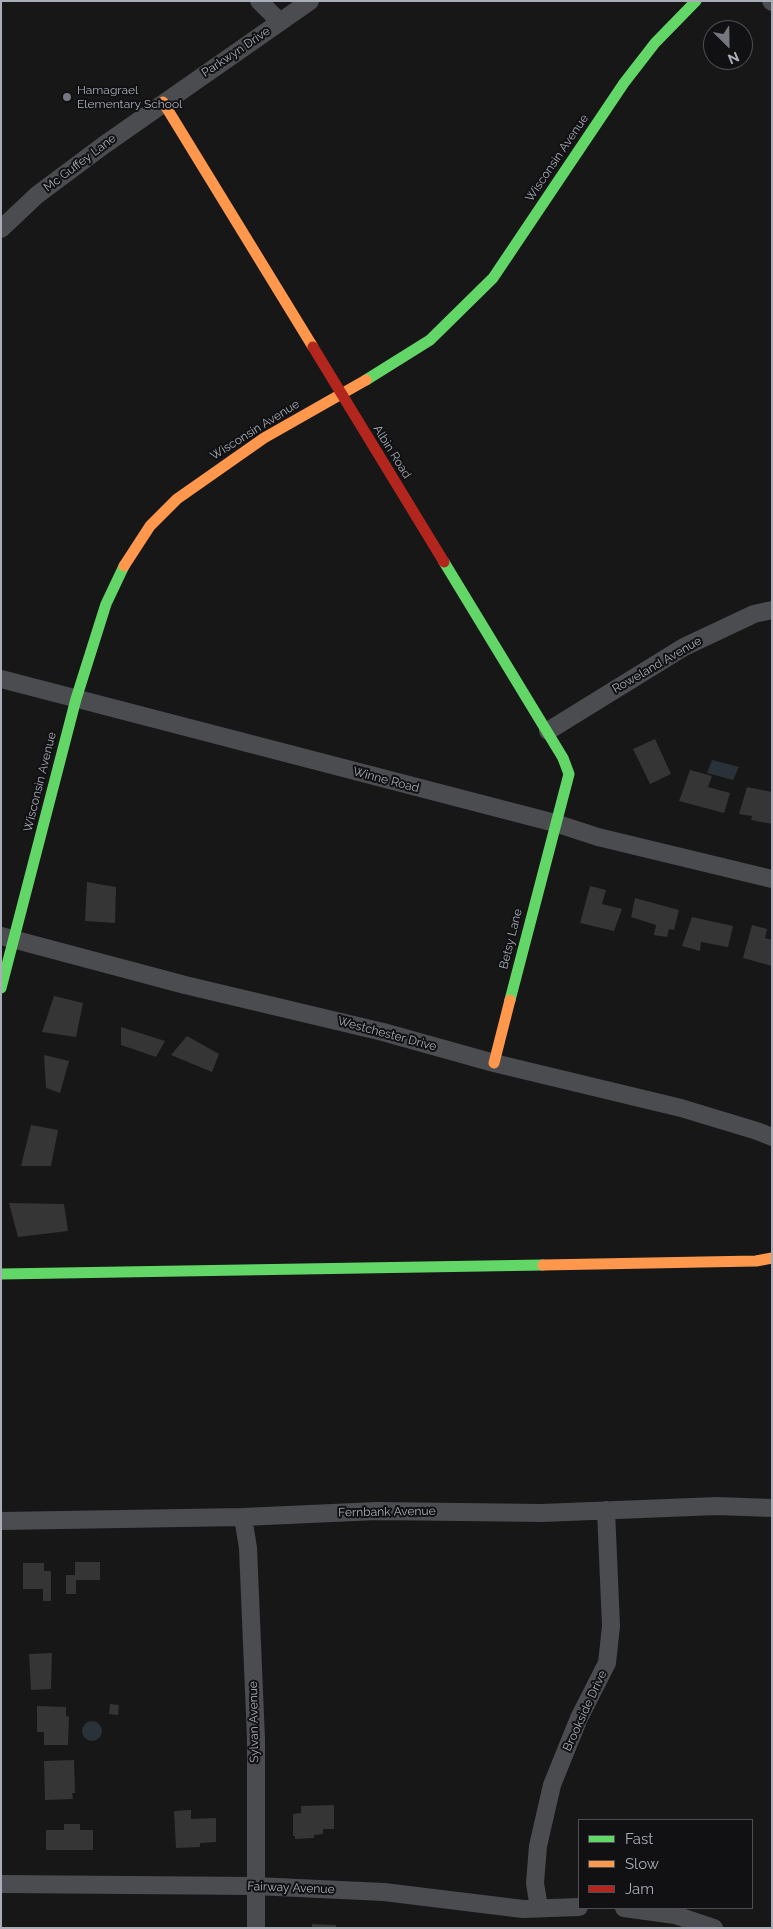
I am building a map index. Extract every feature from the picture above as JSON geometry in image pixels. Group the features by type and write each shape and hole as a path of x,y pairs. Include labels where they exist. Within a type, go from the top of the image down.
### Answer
{"street":[{"path":"260,1 280,22"},
{"name":"Parkwyn Drive","path":"163,102 310,1"},
{"name":"Wisconsin Avenue","path":"1,988 8,937 76,699 106,604 125,564 150,526 177,499 217,470 264,438 341,396 430,340 465,308 493,278 624,83 655,44 696,1"},
{"name":"Albin Road","path":"163,102 563,758 568,774 566,790 555,823"},
{"name":"Mc Guffey Lane","path":"1,230 38,195 163,102"},
{"name":"Roweland Avenue","path":"548,731 684,647 754,614 772,610"},
{"name":"Winne Road","path":"1,679 555,823 598,837 772,879"},
{"name":"Betsy Lane","path":"494,1062 555,823"},
{"name":"Westchester Drive","path":"8,937 681,1108 756,1131 772,1138"},
{"path":"1,1274 756,1261 772,1258"},
{"name":"Fernbank Avenue","path":"1,1521 243,1517 378,1511 542,1513 717,1506 772,1508"},
{"name":"Brookside Drive","path":"539,1908 535,1883 537,1855 552,1785 579,1718 607,1663 611,1626 606,1510"},
{"name":"Sylvan Avenue","path":"243,1517 248,1548 256,1739 256,1928"},
{"name":"Fairway Avenue","path":"1,1884 255,1886 384,1892 523,1909 578,1907"},
{"path":"631,1909 675,1915 714,1928"}],"shaded area":[{"path":"712,760 739,767 733,780 707,773"},
{"path":"92,1721 99,1724 102,1731 99,1738 92,1741 85,1738 82,1731 85,1724"}],"building":[{"path":"655,739 671,774 650,784 633,749"},
{"path":"690,770 712,776 708,787 730,793 724,813 679,801"},
{"path":"747,787 772,792 772,824 751,820 752,816 739,814"},
{"path":"87,882 116,887 115,923 85,921"},
{"path":"590,886 606,890 602,904 622,909 614,931 580,923"},
{"path":"635,898 679,910 674,930 669,929 667,937 654,935 656,925 631,917"},
{"path":"692,917 733,926 728,947 701,942 700,951 682,946"},
{"path":"752,925 767,929 765,938 772,940 772,966 743,958"},
{"path":"54,996 83,1003 76,1037 42,1032"},
{"path":"121,1027 165,1041 156,1057 121,1045"},
{"path":"187,1036 219,1054 212,1072 171,1055"},
{"path":"44,1055 69,1061 60,1093 46,1088"},
{"path":"31,1125 58,1130 51,1166 21,1166"},
{"path":"9,1203 64,1204 68,1231 18,1237"},
{"path":"75,1562 100,1562 100,1580 76,1580 76,1594 66,1594 66,1575 75,1575"},
{"path":"23,1563 44,1563 44,1571 51,1571 51,1601 43,1601 43,1589 23,1589"},
{"path":"52,1653 51,1689 31,1690 29,1654"},
{"path":"110,1704 119,1705 118,1715 109,1714"},
{"path":"37,1706 66,1707 66,1716 69,1717 68,1745 44,1745 44,1732 37,1732"},
{"path":"74,1760 75,1793 72,1793 73,1799 45,1800 44,1761"},
{"path":"334,1805 334,1829 323,1829 323,1834 314,1835 314,1838 295,1839 295,1836 293,1836 293,1814 301,1813 301,1806"},
{"path":"191,1810 191,1819 216,1818 216,1842 200,1843 200,1847 176,1848 174,1811"},
{"path":"64,1824 80,1824 80,1830 93,1830 93,1850 46,1850 46,1830 64,1830"},
{"path":"312,1924 336,1925 336,1928 312,1928"}],"traffic: fast":[{"path":"366,380 430,340 493,278 624,83 655,43 696,1"},
{"path":"444,562 563,758 569,774 510,1000"},
{"path":"1,988 76,699 106,604 124,566"},
{"path":"1,1274 543,1265"}],"traffic: slow":[{"path":"163,102 313,347"},
{"path":"124,566 150,526 177,499 264,438 366,380"},
{"path":"494,1063 510,1000"},
{"path":"543,1265 756,1261 772,1258"}],"traffic: jam":[{"path":"313,347 444,562"}],"place":[{"name":"Hamagrael Elementary School","path":"67,97"}]}
